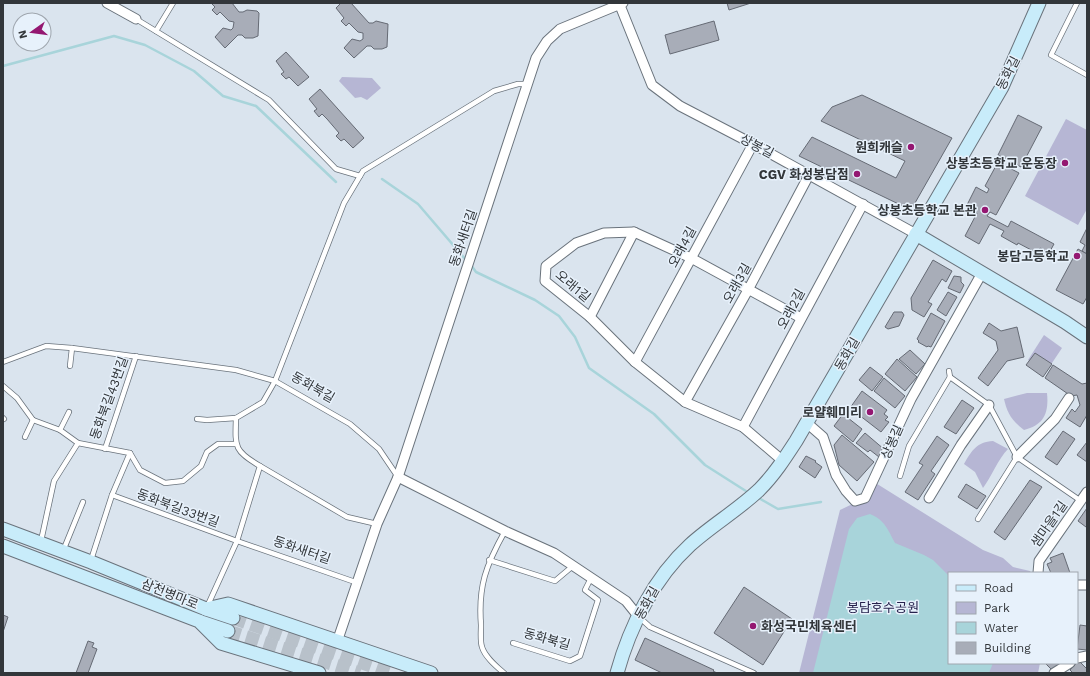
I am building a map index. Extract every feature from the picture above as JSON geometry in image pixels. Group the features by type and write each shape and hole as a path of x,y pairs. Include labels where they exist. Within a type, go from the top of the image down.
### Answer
{"street":[{"path":"107,3 136,19"},
{"name":"동화길","path":"617,673 638,616 660,579 689,546 758,491 783,461 807,423 1002,87 1039,3"},
{"name":"상봉길","path":"620,4 652,86 680,106 753,144 916,234 1065,322 1087,337"},
{"name":"동화새터길","path":"337,642 377,524 398,477 536,58 547,41 560,29 620,4"},
{"name":"오래4길","path":"635,362 753,144"},
{"name":"오래3길","path":"685,402 748,290 809,175"},
{"name":"오래2길","path":"743,427 863,204"},
{"path":"590,317 634,232"},
{"name":"오래1길","path":"783,461 743,427 685,402 635,362 590,317 545,281 546,266 576,243 604,233 634,232 691,258 801,318"},
{"name":"상봉길","path":"807,423 823,437 836,475 846,491 855,501 865,498 911,399 982,273"},
{"path":"1017,457 1055,419 1069,398"},
{"path":"929,498 961,445 989,405"},
{"name":"동화북길","path":"398,477 505,531 554,553 626,601 638,616"},
{"name":"샘마을1길","path":"1038,572 1039,561 1087,492"},
{"name":"삼천병마로","path":"3,529 91,562 206,609 228,604 431,673"},
{"name":"삼천병마로","path":"3,546 199,621 220,643 319,673"},
{"path":"199,621 231,625 206,609"},
{"path":"1054,673 1068,664"}],"lane":[{"path":"156,31 173,3"},
{"path":"1077,3 1051,55 1087,75"},
{"path":"136,19 269,100 336,169 360,176"},
{"path":"196,419 207,420 236,418 263,402 275,381 344,204 363,171 494,91 518,84 528,84"},
{"name":"동화북길","path":"3,362 46,346 136,356 236,370 275,381 350,424 379,449 398,477"},
{"path":"70,366 72,348"},
{"name":"동화북길43번길","path":"33,420 60,430 78,442 105,449 136,356"},
{"path":"900,476 909,446 950,377 949,371"},
{"path":"950,377 989,405 1017,457 1081,500"},
{"path":"3,386 17,398 33,420 25,437"},
{"path":"60,430 68,412"},
{"path":"236,418 236,444 243,456 347,517 377,524"},
{"name":"동화북길43번길","path":"40,543 54,482 78,442"},
{"name":"동화북길33번길","path":"130,453 140,470 165,483 183,480 201,466 207,452 218,444 236,444"},
{"path":"91,562 112,495 130,453 105,449"},
{"path":"978,519 1017,457"},
{"path":"206,609 237,541 260,466"},
{"name":"동화북길33번길","path":"112,495 237,541"},
{"path":"62,552 83,502"},
{"path":"504,673 492,662 482,648 479,605 484,575 489,560 505,531"},
{"name":"동화새터길","path":"237,541 358,583"},
{"path":"489,560 555,581 574,565"},
{"name":"동화북길","path":"513,643 570,661 580,656 598,600 585,590 591,578"},
{"path":"638,616 650,627 754,673"}],"green space":[{"path":"342,77 372,78 381,88 367,100 361,97 355,98 339,81"},
{"name":"상봉초등학교 운동장","path":"1066,119 1087,130 1087,209 1078,225 1025,196"},
{"path":"1044,335 1062,348 1046,372 1028,360"},
{"path":"1027,393 1047,393 1047,407 1041,421 1031,428 1024,430 1011,416 1004,399"},
{"path":"993,441 1008,449 983,488 975,472 964,464 979,445"},
{"name":"봉담호수공원","path":"874,482 983,550 1003,558 1013,567 1030,571 948,572 948,664 1040,664 1038,673 799,673 840,510 865,498"}],"water":[{"name":"봉담호수공원","path":"870,514 875,516 883,522 895,543 933,560 948,575 948,664 993,664 989,673 813,673 849,529 857,518"}],"building":[{"path":"211,3 232,3 239,12 247,10 257,11 259,13 258,36 253,38 245,38 242,35 238,35 225,48 215,37 223,28 231,30 234,22 229,21 220,12 217,15 212,10 215,7"},
{"path":"341,3 351,3 369,23 376,21 388,24 387,47 382,49 374,49 371,46 367,46 354,58 344,48 352,39 360,41 363,39 363,33 358,32 349,23 346,26 341,21 344,18 336,8"},
{"path":"727,3 751,3 729,10"},
{"path":"714,21 719,40 670,54 665,35"},
{"path":"286,52 309,77 298,86 289,77 286,79 281,74 284,72 276,61"},
{"path":"320,89 364,138 353,148 344,139 341,141 336,136 339,133 322,114 319,117 314,111 317,109 309,99"},
{"name":"원희캐슬","path":"862,95 952,138 911,210 799,156 812,137 896,178 905,161 821,121 832,107"},
{"path":"1018,115 1042,127 1021,167 998,155"},
{"name":"상봉초등학교 본관","path":"998,162 1019,173 996,215 990,212 987,216 1008,227 1011,221 1054,244 1049,253 1040,248 1037,253 1018,243 1017,245 1001,236 1004,231 990,224 979,244 965,236 977,213 966,207 976,187 987,193 989,189 985,186"},
{"path":"1087,228 1087,254 1082,251 1085,245 1080,242"},
{"path":"1078,249 1087,254 1087,297 1083,304 1056,290"},
{"path":"933,260 952,271 946,282 942,279 928,302 932,304 924,317 912,310 911,298"},
{"path":"954,276 961,277 961,282 964,285 960,293 948,288"},
{"path":"948,292 957,297 946,316 937,310"},
{"path":"894,312 902,312 904,315 899,326 888,329 885,327"},
{"path":"931,313 945,321 931,347 927,347 918,342 919,341 917,339"},
{"path":"989,323 1001,331 1017,327 1024,357 1007,361 988,386 978,378 998,350 996,341 983,333"},
{"path":"910,350 925,364 916,374 899,359"},
{"path":"1035,353 1052,364 1043,377 1026,365"},
{"path":"897,359 917,377 905,391 885,374"},
{"path":"1053,365 1082,384 1087,383 1087,415 1080,427 1066,418 1072,409 1075,412 1080,405 1077,395 1071,396 1045,378"},
{"path":"870,367 883,377 872,391 859,380"},
{"path":"884,378 905,396 895,408 874,391"},
{"name":"로얄훼미리","path":"862,391 887,410 884,414 888,417 885,420 889,422 881,432 850,408"},
{"path":"962,400 974,408 956,434 944,427"},
{"path":"843,414 862,429 853,442 834,426"},
{"path":"1063,431 1075,439 1057,465 1045,457"},
{"path":"865,433 885,450 879,457 870,450 868,452 856,443"},
{"path":"842,435 874,462 857,481 839,465 834,445"},
{"path":"937,436 949,445 931,471 935,474 918,500 905,492 923,465 919,463"},
{"path":"1087,442 1087,462 1077,455"},
{"path":"806,456 816,461 815,462 822,467 815,478 799,467"},
{"path":"1030,480 1042,487 1005,540 994,532"},
{"path":"966,484 986,496 977,509 958,497"},
{"path":"1087,508 1087,526 1086,527 1078,521"},
{"path":"1063,553 1070,572 1051,572 1047,564 1052,562 1050,558"},
{"name":"화성국민체육센터","path":"744,587 792,619 763,665 714,633"},
{"path":"3,615 8,617 3,632"},
{"path":"1080,625 1087,626 1087,650 1078,649"},
{"path":"645,638 714,670 713,671 717,673 662,673 635,660"},
{"path":"88,641 94,643 92,647 97,649 88,673 76,673"},
{"path":"1079,661 1087,669 1087,673 1073,673 1070,670 1078,664"},
{"path":"1046,664 1060,664 1054,672"}],"waterway":[{"path":"3,66 114,36 145,45 194,71 223,96 256,106 336,182"},
{"path":"382,179 418,204 466,260"},
{"path":"471,265 476,272 535,300 559,316 575,337 589,368 654,414 705,465 749,493"},
{"path":"757,497 778,509 821,502"}],"tunnel":[{"path":"233,618 391,673"},
{"path":"228,631 360,673"}],"place":[{"name":"원희캐슬","path":"911,147"},
{"name":"상봉초등학교 운동장","path":"1065,163"},
{"name":"CGV 화성봉담점","path":"857,174"},
{"name":"상봉초등학교 본관","path":"985,210"},
{"name":"봉담고등학교","path":"1077,256"},
{"name":"로얄훼미리","path":"870,412"},
{"name":"화성국민체육센터","path":"753,626"}]}
